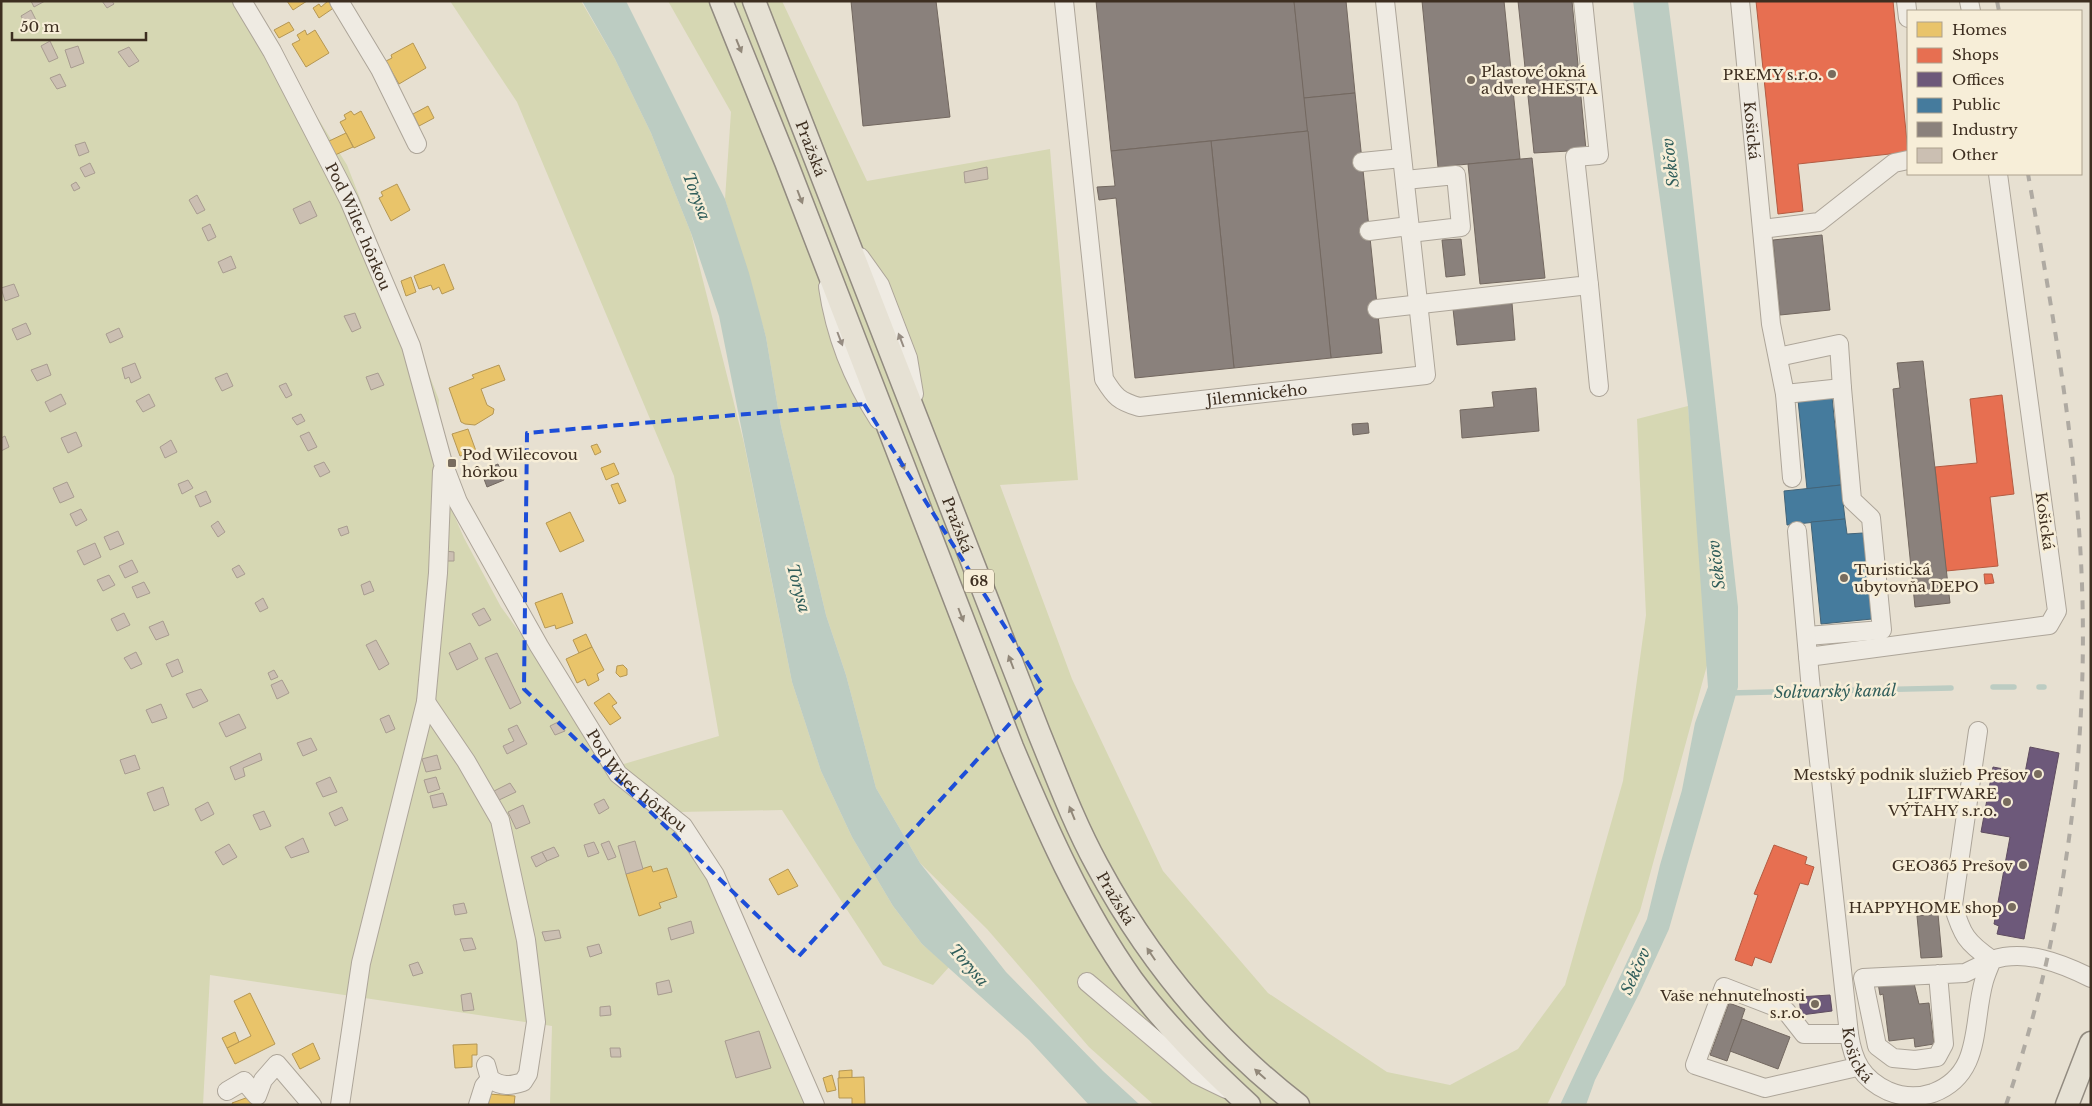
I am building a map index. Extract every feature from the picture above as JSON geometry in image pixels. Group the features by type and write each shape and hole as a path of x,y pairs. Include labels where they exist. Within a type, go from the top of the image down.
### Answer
{"main road":[{"name":"Pražská","path":"721,1 823,257 1042,820 1070,877 1133,980 1167,1023 1243,1099"},
{"name":"Pražská","path":"754,1 1038,733 1077,826 1126,915 1158,963 1188,1001 1230,1046 1298,1105"},
{"path":"2067,1105 2091,1043"}],"street":[{"name":"Pod Wilec hôrkou","path":"242,1 272,51 349,200 411,346 443,463 458,502 535,638 618,774 683,826 715,875 815,1105"},
{"path":"339,1 380,69 417,144"},
{"name":"Jilemnického","path":"1064,1 1104,379 1112,394 1122,402 1139,407 1426,375 1385,1"},
{"path":"1583,1 1599,155 1574,157 1599,387"},
{"name":"Košická","path":"1740,1 1771,324 1785,394 1792,478"},
{"path":"1362,162 1402,158"},
{"path":"1762,229 1819,222 1894,163 1907,160"},
{"path":"1369,231 1461,227 1456,175 1404,180"},
{"name":"Košická","path":"1808,657 2049,625 2057,611 1998,175"},
{"path":"1378,309 1589,285"},
{"path":"1778,356 1839,338 1852,500 1871,518 1882,630 1806,636"},
{"path":"1785,394 1842,388"},
{"name":"Pod Wilec hôrkou","path":"340,1105 361,963 426,702 438,573 443,463"},
{"name":"Košická","path":"1798,531 1810,679 1850,1034 1857,1067 1867,1078 1888,1091 1929,1100 1955,1081 1967,1062 1974,1038 1984,982 1992,960"},
{"path":"426,702 466,761 500,820 526,940 536,1022 528,1074 523,1082 511,1086 499,1085 488,1072 478,1105"},
{"path":"1978,731 1953,905 1961,932 1976,949 1992,960"},
{"path":"1938,974 1944,1044 1937,1057 1915,1060 1893,1058 1877,1046 1863,978 1938,974 1965,973 2008,954 2029,956 2091,978"},
{"path":"1087,982 1197,1075 1243,1099"},
{"path":"1850,1034 1804,1034 1786,1011 1724,987 1695,1065 1765,1088 1857,1067"},
{"path":"227,1091 244,1081 257,1096 263,1080 277,1064 312,1105"}],"highlighted area":[{"path":"864,404 1043,687 799,956 524,689 527,433"}],"green space":[{"path":"1,1 245,1 347,165 439,400 436,456 439,480 464,538 501,607 617,766 719,736 674,476 517,102 450,1 581,1 615,59 651,133 691,233 744,443 792,682 821,771 852,837 893,906 922,944 949,967 933,985 883,965 782,810 678,812 808,1105 550,1105 552,1026 210,975 203,1105 1,1105"},
{"path":"668,1 782,1 867,181 1050,149 1078,480 1000,485 1072,679 1163,871 1268,993 1387,1072 1450,1085 1518,1049 1565,985 1623,781 1646,615 1637,419 1688,406 1709,658 1640,911 1547,1105 1154,1105 1089,1047 987,929 920,863 876,788 846,675 826,615 781,426 766,337 725,199 731,112"}],"water":[{"name":"Torysa","path":"582,1 626,1 725,199 749,273 766,337 781,426 826,615 846,675 876,788 920,863 1006,972 1103,1071 1140,1105 1089,1105 1029,1040 922,944 893,906 852,837 821,771 792,682 719,316 691,233 651,133 615,59"},
{"name":"Sekčov","path":"1633,1 1668,1 1689,165 1738,607 1738,687 1669,929 1640,992 1595,1080 1586,1105 1560,1105 1647,919 1660,865 1682,790 1695,723 1708,687 1688,406"}],"building: Homes":[{"path":"287,1 307,1 293,10"},
{"path":"328,1 332,1 335,7 319,18 313,8 319,4 321,7"},
{"path":"289,22 294,30 279,38 274,30"},
{"path":"305,30 307,35 315,30 329,53 306,67 292,44 300,40 297,35"},
{"path":"413,43 426,68 399,84 386,61 392,58 391,55"},
{"path":"428,106 434,118 419,126 413,114"},
{"path":"351,111 354,115 361,111 375,138 354,148 340,122 346,119 344,115"},
{"path":"346,133 353,147 335,155 327,142"},
{"path":"397,184 410,210 391,221 379,198 383,196 381,192"},
{"path":"444,264 454,289 442,294 439,287 433,290 431,285 419,289 414,276"},
{"path":"411,277 416,292 406,296 401,281"},
{"path":"499,365 505,380 481,389 487,405 494,409 493,414 475,425 461,422 449,388 474,378 472,375"},
{"path":"468,429 476,451 460,456 452,434"},
{"path":"597,444 601,452 595,455 591,446"},
{"path":"614,463 619,474 606,480 601,468"},
{"path":"618,483 626,501 619,504 611,485"},
{"path":"570,512 584,541 560,552 546,523"},
{"path":"562,593 573,623 556,629 555,625 545,628 535,603"},
{"path":"586,634 592,647 579,653 573,640"},
{"path":"592,647 604,670 597,674 599,680 588,686 585,679 577,683 566,659"},
{"path":"623,665 627,669 627,675 620,677 616,673 617,666"},
{"path":"609,693 617,703 612,706 621,718 610,725 594,703"},
{"path":"651,866 653,872 667,868 677,897 659,903 661,908 639,916 626,874"},
{"path":"788,869 798,886 778,895 769,879"},
{"path":"250,993 275,1044 235,1064 227,1048 251,1036 234,1001"},
{"path":"235,1032 239,1042 227,1048 222,1038"},
{"path":"313,1043 320,1059 300,1069 292,1054"},
{"path":"477,1044 477,1055 472,1055 472,1067 455,1068 453,1045"},
{"path":"852,1070 852,1078 839,1078 839,1071"},
{"path":"832,1075 836,1090 827,1092 823,1078"},
{"path":"864,1077 865,1105 852,1105 852,1098 839,1098 838,1078"},
{"path":"489,1094 515,1096 514,1105 484,1105"},
{"path":"254,1095 258,1105 233,1105 232,1103"}],"building: Shops":[{"name":"PREMY s.r.o.","path":"1756,1 1893,1 1907,152 1798,164 1803,211 1778,214"},
{"path":"2002,395 2014,494 1990,497 1998,566 1946,571 1935,467 1977,463 1970,399"},
{"path":"1984,574 1992,574 1994,583 1985,584"},
{"path":"1774,845 1807,857 1805,864 1814,867 1808,885 1800,883 1771,963 1755,957 1752,966 1735,960 1758,895 1754,894"}],"building: Offices":[{"path":"2030,747 2059,753 2024,939 1997,934 1999,926 1994,924 2010,837 1981,832 1993,767 2025,773"},
{"name":"Vaše nehnuteľnosti s.r.o.","path":"1830,995 1832,1011 1801,1015 1799,997"}],"building: Public":[{"path":"1832,397 1841,485 1807,489 1798,400"},
{"path":"1841,485 1845,519 1787,525 1784,491"},
{"path":"1845,519 1847,534 1863,533 1872,619 1821,624 1811,522"}],"building: Industry":[{"path":"851,1 936,1 950,117 863,126"},
{"path":"1096,1 1294,1 1308,131 1111,151"},
{"path":"1294,1 1346,1 1355,93 1304,98"},
{"name":"Plastové okná a dvere HESTA","path":"1422,1 1504,1 1520,159 1438,167"},
{"path":"1518,1 1572,1 1586,150 1534,153"},
{"path":"1355,93 1382,353 1331,358 1304,98"},
{"path":"1308,131 1331,358 1234,368 1211,141"},
{"path":"1211,141 1234,368 1135,378 1116,198 1099,200 1097,187 1115,186 1111,151"},
{"path":"1532,158 1545,278 1480,284 1468,164"},
{"path":"1822,235 1830,310 1780,315 1773,240"},
{"path":"1461,239 1465,275 1446,277 1442,240"},
{"path":"1512,303 1515,340 1457,345 1453,309"},
{"path":"1923,361 1950,603 1915,607 1893,389 1900,388 1897,363"},
{"path":"1536,388 1539,431 1462,438 1460,410 1494,407 1492,392"},
{"path":"1368,423 1369,433 1353,435 1352,424"},
{"path":"498,464 504,480 487,487 481,471"},
{"path":"1938,914 1942,957 1921,958 1917,916"},
{"path":"1913,979 1919,1004 1929,1003 1934,1044 1915,1047 1914,1038 1889,1041 1883,994 1880,995 1878,983"},
{"path":"1729,1003 1745,1009 1727,1061 1710,1055"},
{"path":"1742,1019 1790,1037 1778,1069 1730,1051"}],"building: Other":[{"path":"31,1 45,1 34,7"},
{"path":"102,1 112,1 114,4 107,8"},
{"path":"31,10 37,22 27,27 21,16"},
{"path":"50,41 58,58 49,62 41,46"},
{"path":"78,46 84,63 71,68 65,50"},
{"path":"129,47 139,61 129,67 118,52"},
{"path":"60,74 66,86 57,89 50,78"},
{"path":"85,142 89,152 79,156 75,145"},
{"path":"90,163 95,173 85,177 80,168"},
{"path":"987,167 988,179 965,183 964,172"},
{"path":"76,182 80,188 74,191 71,185"},
{"path":"197,195 205,210 197,214 189,200"},
{"path":"310,201 317,216 300,224 293,209"},
{"path":"210,224 216,237 208,241 202,228"},
{"path":"231,256 236,268 223,273 218,262"},
{"path":"14,284 19,296 5,301 1,288"},
{"path":"355,313 361,328 352,332 344,316"},
{"path":"26,323 31,334 17,340 12,329"},
{"path":"119,328 123,337 110,343 106,334"},
{"path":"135,363 141,378 131,383 129,377 125,379 122,368"},
{"path":"47,364 51,375 37,381 31,370"},
{"path":"227,373 233,386 222,391 215,378"},
{"path":"378,373 384,385 371,390 366,377"},
{"path":"286,383 292,395 286,398 279,386"},
{"path":"61,394 66,404 50,412 45,402"},
{"path":"149,394 155,406 143,412 136,401"},
{"path":"301,414 305,421 297,425 292,418"},
{"path":"76,432 82,446 68,453 61,438"},
{"path":"309,432 317,447 308,451 300,436"},
{"path":"5,436 9,447 1,451 1,438"},
{"path":"171,440 177,452 165,458 160,447"},
{"path":"324,462 330,472 320,477 314,466"},
{"path":"188,480 193,488 182,494 178,484"},
{"path":"67,482 74,497 60,503 53,488"},
{"path":"206,491 211,502 200,507 195,496"},
{"path":"81,509 87,520 76,526 70,514"},
{"path":"218,521 225,532 218,537 211,526"},
{"path":"347,526 349,533 341,536 338,529"},
{"path":"118,531 124,544 110,550 104,537"},
{"path":"95,543 101,557 84,565 77,551"},
{"path":"445,551 454,552 454,561 445,561"},
{"path":"132,560 138,572 125,578 119,566"},
{"path":"239,565 245,574 237,578 232,569"},
{"path":"109,575 115,585 103,591 97,580"},
{"path":"370,581 374,591 364,595 361,585"},
{"path":"144,582 150,593 137,598 132,587"},
{"path":"263,598 268,608 260,612 255,603"},
{"path":"484,608 491,620 479,626 472,614"},
{"path":"124,613 130,625 117,631 111,619"},
{"path":"163,621 169,635 156,640 149,627"},
{"path":"376,640 389,664 379,670 366,645"},
{"path":"470,643 478,659 457,670 449,653"},
{"path":"136,652 142,664 131,669 124,658"},
{"path":"497,653 521,703 510,709 485,658"},
{"path":"178,659 183,672 172,677 166,664"},
{"path":"274,670 278,677 271,680 268,673"},
{"path":"282,680 289,693 277,699 271,685"},
{"path":"201,689 208,701 193,708 186,694"},
{"path":"161,704 167,718 152,723 146,710"},
{"path":"239,714 246,728 226,737 219,723"},
{"path":"389,715 395,729 386,733 380,719"},
{"path":"560,721 565,731 555,735 550,726"},
{"path":"517,725 527,744 507,754 503,746 514,741 508,729"},
{"path":"311,738 317,750 303,756 297,743"},
{"path":"260,753 262,760 243,768 245,776 235,780 230,767"},
{"path":"135,755 140,769 125,774 120,760"},
{"path":"437,755 441,769 426,772 422,759"},
{"path":"330,777 337,792 323,797 316,783"},
{"path":"436,777 440,789 428,793 424,780"},
{"path":"510,783 516,792 499,800 494,791"},
{"path":"163,787 169,805 154,811 147,793"},
{"path":"443,793 447,805 433,808 430,796"},
{"path":"604,799 609,808 599,814 594,804"},
{"path":"208,802 214,814 201,821 195,809"},
{"path":"523,805 530,823 516,829 508,812"},
{"path":"342,807 348,820 335,826 329,813"},
{"path":"264,811 271,826 260,830 253,815"},
{"path":"303,838 309,852 291,858 285,847"},
{"path":"609,841 616,857 608,860 601,844"},
{"path":"635,841 643,869 626,874 618,846"},
{"path":"594,842 599,853 588,857 584,845"},
{"path":"229,844 237,857 223,865 215,852"},
{"path":"554,847 559,856 547,861 542,852"},
{"path":"542,852 547,861 536,867 531,857"},
{"path":"464,903 467,913 455,915 453,905"},
{"path":"691,921 694,933 671,940 668,928"},
{"path":"559,930 561,938 545,941 542,932"},
{"path":"472,938 476,949 464,951 460,939"},
{"path":"599,944 602,953 590,957 587,947"},
{"path":"418,962 423,973 413,976 409,965"},
{"path":"669,980 672,992 658,995 656,983"},
{"path":"471,993 474,1010 463,1011 461,995"},
{"path":"610,1006 611,1015 600,1016 600,1007"},
{"path":"759,1031 771,1068 736,1078 725,1041"},
{"path":"610,1048 620,1048 621,1057 611,1057"}],"waterway":[{"name":"Solivarský kanál","path":"1993,687 2014,687"},
{"name":"Solivarský kanál","path":"2039,687 2044,687"},
{"name":"Solivarský kanál","path":"1730,693 1951,688"}],"railway":[{"path":"1997,1 1999,10"},
{"path":"2006,1105 2027,1037 2045,968 2059,899 2078,757 2082,686 2083,615 2080,544 2072,451 2052,312 2028,175"}],"place":[{"name":"PREMY s.r.o.","path":"1832,74"},
{"name":"Plastové okná a dvere HESTA","path":"1471,80"},
{"name":"Pod Wilecovou hôrkou","path":"452,463"},
{"name":"Turistická ubytovňa DEPO","path":"1844,578"},
{"name":"Mestský podnik služieb Prešov","path":"2038,774"},
{"name":"LIFTWARE VÝŤAHY s.r.o.","path":"2007,802"},
{"name":"GEO365 Prešov","path":"2023,865"},
{"name":"HAPPYHOME shop","path":"2012,907"},
{"name":"Vaše nehnuteľnosti s.r.o.","path":"1815,1004"}]}
